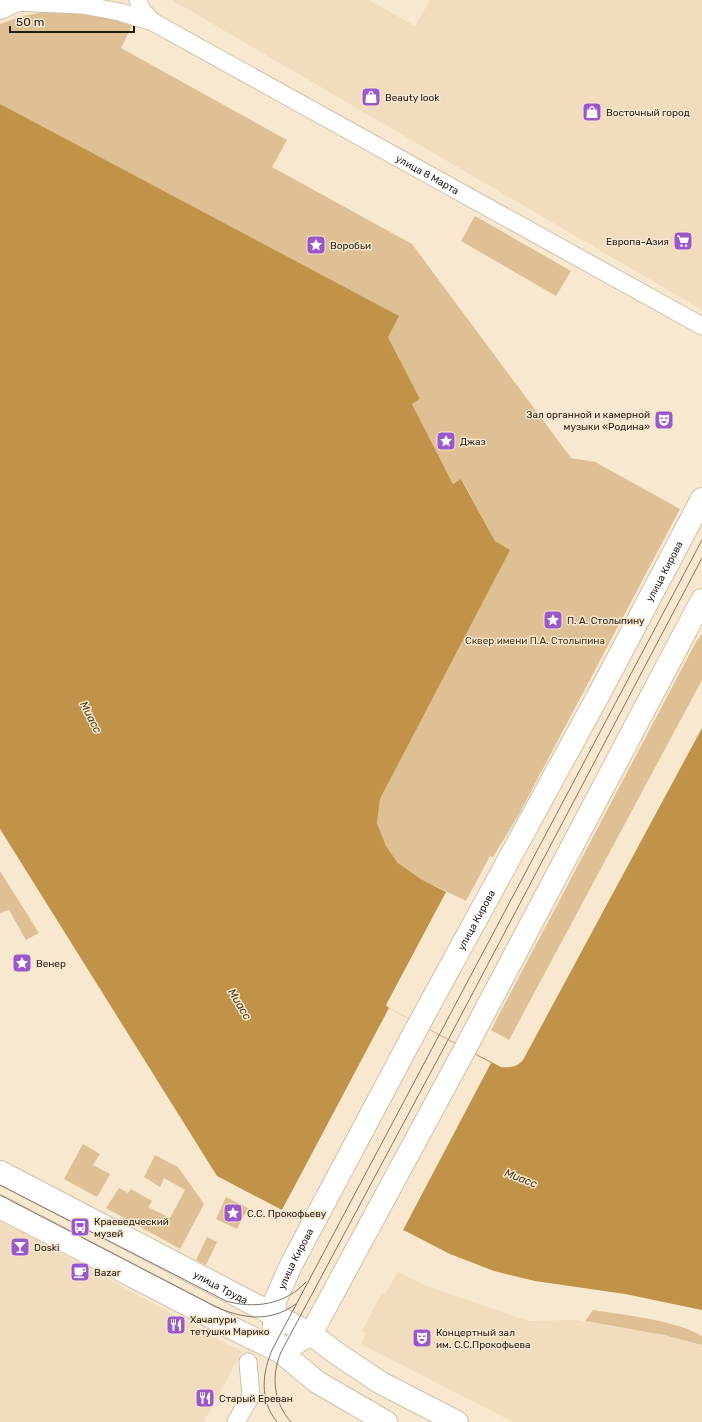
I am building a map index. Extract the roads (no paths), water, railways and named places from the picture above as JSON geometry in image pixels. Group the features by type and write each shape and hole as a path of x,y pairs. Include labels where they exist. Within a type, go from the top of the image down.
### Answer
{"main road":[{"name":"улица Кирова","path":"277,1350 275,1301 291,1265 419,1024 598,696 702,499"},
{"path":"277,1350 311,1334 465,1049 702,600"},
{"name":"улица Труда","path":"0,1172 276,1314 311,1334 336,1353 381,1383 457,1422"},
{"path":"0,1207 277,1350 317,1382 386,1422"}],"street":[{"path":"138,0 141,9 153,22"},
{"path":"10,3 82,5 120,12 153,22"},
{"name":"улица 8 Марта","path":"153,22 702,326"},
{"path":"236,1422 251,1396 248,1362"}],"water":[{"name":"Миасс","path":"0,104 399,316 388,337 420,399 412,404 453,484 461,479 495,541 510,550 380,799 377,823 386,846 398,863 421,879 446,892 386,1005 389,1008 501,1067 513,1066 521,1062 702,728 702,1310 625,1294 535,1281 494,1271 450,1254 300,1177 282,1210 217,1176 0,829"}],"tram line":[{"path":"277,1422 267,1405 264,1386 266,1367 273,1348 702,540"},
{"path":"291,1422 280,1406 277,1397 275,1379 281,1352 448,1040 702,558"},
{"path":"0,1185 226,1301 247,1305 269,1303 289,1296 306,1282"},
{"path":"0,1195 214,1306 235,1314 256,1317 266,1316 276,1314 296,1304"}],"place":[{"name":"Beauty look","path":"371,97"},
{"name":"Восточный город","path":"592,112"},
{"name":"Европа-Азия","path":"683,241"},
{"name":"Воробьи","path":"316,245"},
{"name":"Зал органной и камерной музыки «Родина»","path":"664,420"},
{"name":"Джаз","path":"446,441"},
{"name":"П. А. Столыпину","path":"553,620"},
{"name":"Венер","path":"22,963"},
{"name":"С.С. Прокофьеву","path":"233,1213"},
{"name":"Краеведческий музей","path":"80,1227"},
{"name":"Doski","path":"20,1247"},
{"name":"Bazar","path":"80,1272"},
{"name":"Хачапури тетушки Марико","path":"176,1325"},
{"name":"Концертный зал им. С.С.Прокофьева","path":"422,1338"},
{"name":"Старый Ереван","path":"205,1398"}],"park label":[{"name":"Сквер имени П.А. Столыпина","path":"535,640"}]}
